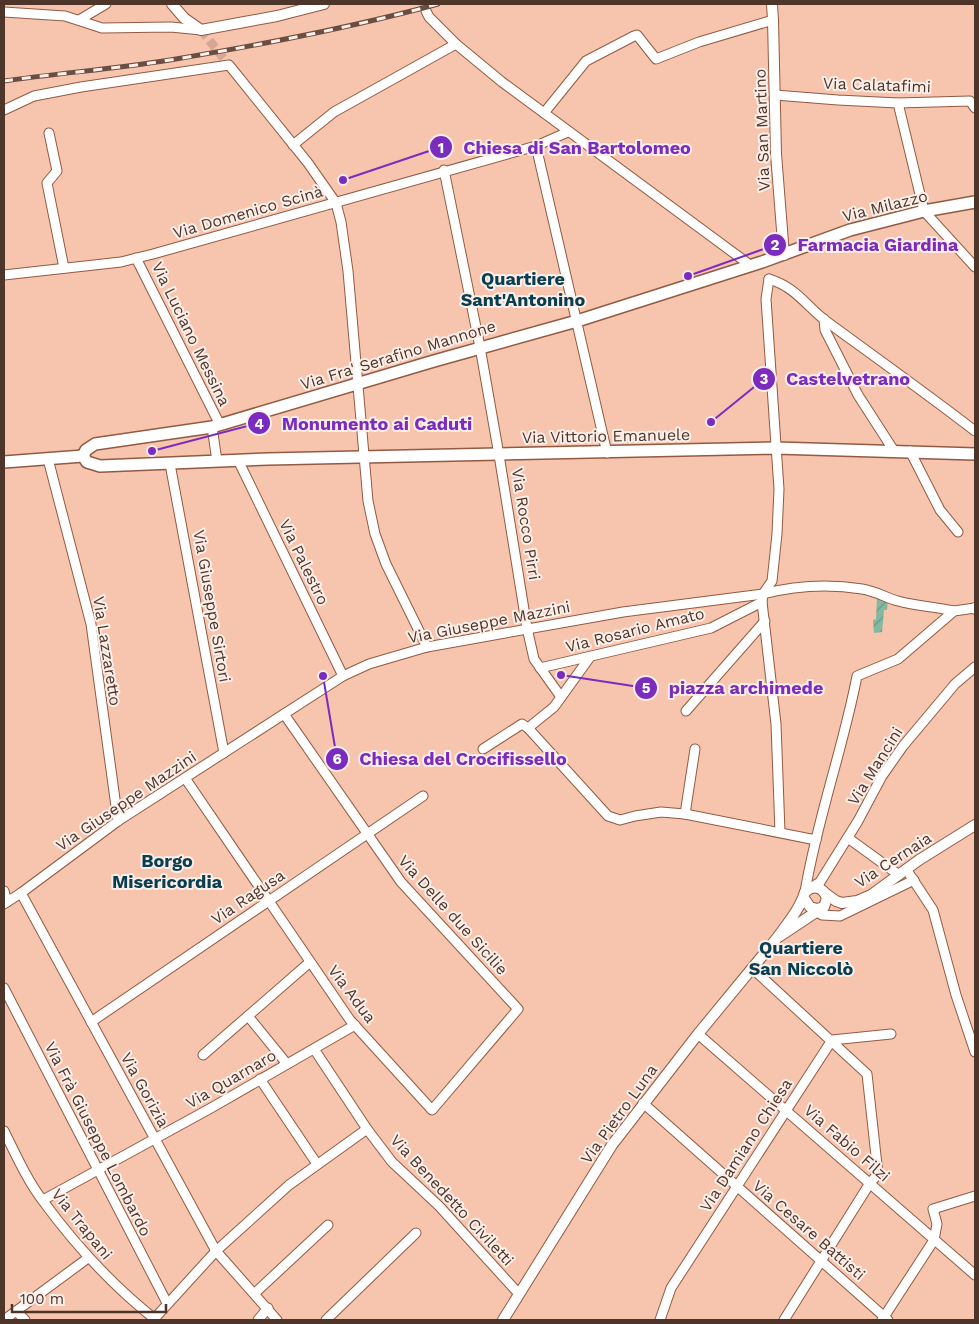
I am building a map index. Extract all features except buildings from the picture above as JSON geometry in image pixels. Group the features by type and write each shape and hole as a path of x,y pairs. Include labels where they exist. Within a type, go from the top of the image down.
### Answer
{"main road":[{"name":"Via Milazzo","path":"752,265 850,230 924,211 975,202"},
{"name":"Via Fra' Serafino Mannone","path":"83,456 86,450 95,444 216,426 264,413 480,347 577,321 752,265"},
{"name":"Via Vittorio Emanuele","path":"83,456 87,462 94,465 170,464 268,459 776,448 975,454"},
{"path":"4,462 83,456"}],"street":[{"path":"79,20 106,4"},
{"path":"172,4 184,18 201,30"},
{"path":"4,12 65,16 102,28 162,27 201,30 277,16 324,4"},
{"name":"Via San Martino","path":"772,4 780,256"},
{"path":"426,11 429,18 456,44 502,82 769,279 793,290 824,319 975,431"},
{"path":"544,114 586,61 634,36 637,35 656,58 699,42 774,20"},
{"path":"293,145 334,112 456,44"},
{"path":"4,110 34,96 81,87 229,65 308,163 336,203 341,222 348,271 368,501 376,534 386,564 427,647"},
{"name":"Via Calatafimi","path":"775,94 898,103 970,101 975,108"},
{"path":"898,103 924,211 975,267"},
{"name":"Via Domenico Scinà","path":"4,275 121,262 336,203 444,170 536,146 568,132"},
{"path":"49,133 56,171 47,183 64,268"},
{"path":"536,146 607,453"},
{"name":"Via Rocco Pirri","path":"444,170 500,454 527,628 534,659 561,697"},
{"name":"Via Luciano Messina","path":"136,258 216,426 217,461"},
{"path":"769,279 766,300 778,489 777,534 772,581 762,598 776,724 780,832"},
{"path":"824,319 825,330 858,395 894,451"},
{"path":"910,451 940,510 958,532"},
{"name":"Via Lazzaretto","path":"48,459 91,624 118,821"},
{"name":"Via Palestro","path":"238,460 343,676"},
{"name":"Via Giuseppe Sirtori","path":"170,464 224,753"},
{"path":"762,598 783,589 833,586 862,589 880,593 896,601 954,611 975,609"},
{"name":"Via Giuseppe Mazzini","path":"5,903 21,894 118,821 343,676 370,664 427,647 527,628 623,612 762,598"},
{"name":"Via Rosario Amato","path":"540,668 711,628 762,598"},
{"path":"811,860 827,898 812,901 811,860 850,711 857,676 898,659 954,611"},
{"path":"686,711 765,621"},
{"path":"528,728 554,707 590,657"},
{"name":"Via Mancini","path":"823,889 882,776 902,746 955,684 975,667"},
{"name":"Via Delle due Sicilie","path":"284,714 401,882 518,1009"},
{"path":"483,749 522,724 528,728 608,816 620,820 661,812 684,814 816,840"},
{"path":"684,814 695,749"},
{"name":"Via Adua","path":"184,778 355,1025 432,1110 518,1009"},
{"name":"Via Ragusa","path":"91,1022 423,796"},
{"name":"Via Cernaia","path":"914,880 840,916 828,916 812,901 819,888 823,889 836,901 842,903 857,901 871,895 975,825"},
{"path":"848,838 914,880 933,910 956,995 975,1052"},
{"path":"4,891 5,903"},
{"name":"Via Gorizia","path":"21,894 216,1251 277,1320"},
{"name":"Via Pietro Luna","path":"503,1320 612,1145 698,1034 777,938 812,901"},
{"name":"Via Pietro Luna","path":"777,938 812,901"},
{"path":"203,1055 310,962"},
{"path":"753,969 867,1074 878,1174 870,1183 784,1320"},
{"name":"Via Frà Giuseppe Lombardo","path":"4,988 97,1171 167,1303"},
{"path":"248,1016 287,1064"},
{"name":"Via Quarnaro","path":"43,1200 155,1139 355,1025"},
{"name":"Via Fabio Filzi","path":"698,1034 975,1275"},
{"path":"832,1040 891,1034"},
{"name":"Via Damiano Chiesa","path":"660,1320 671,1288 832,1040"},
{"name":"Via Benedetto Civiletti","path":"314,1049 367,1129 392,1162 439,1206 520,1294"},
{"path":"260,1079 317,1164"},
{"name":"Via Cesare Battisti","path":"643,1103 885,1319"},
{"path":"155,1320 167,1303 216,1251 289,1185 367,1129"},
{"name":"Via Trapani","path":"4,1131 28,1177 43,1200 88,1258 112,1283 155,1320"},
{"path":"885,1319 934,1240 937,1224 934,1209 975,1196"},
{"path":"255,1294 328,1225"},
{"path":"326,1320 416,1233"},
{"path":"4,1320 88,1258"},
{"path":"258,1320 268,1308"},
{"path":"16,1311 25,1320"}],"green space":[{"path":"877,598 888,601 887,610 884,610 882,632 874,633 873,620 876,619"}],"tunnel":[{"path":"423,4 426,11"},
{"path":"201,30 229,65"}],"railway":[{"path":"4,81 149,63 237,48 338,28 438,4"}],"place":[{"name":"Chiesa di San Bartolomeo","path":"343,180"},
{"name":"Farmacia Giardina","path":"688,276"},
{"name":"Castelvetrano","path":"711,422"},
{"name":"Monumento ai Caduti","path":"152,451"},
{"name":"piazza archimede","path":"561,675"},
{"name":"Chiesa del Crocifissello","path":"323,676"}],"district":[{"name":"Quartiere Sant'Antonino","path":"523,288"},
{"name":"Borgo Misericordia","path":"167,870"},
{"name":"Quartiere San Niccolò","path":"801,958"}]}
